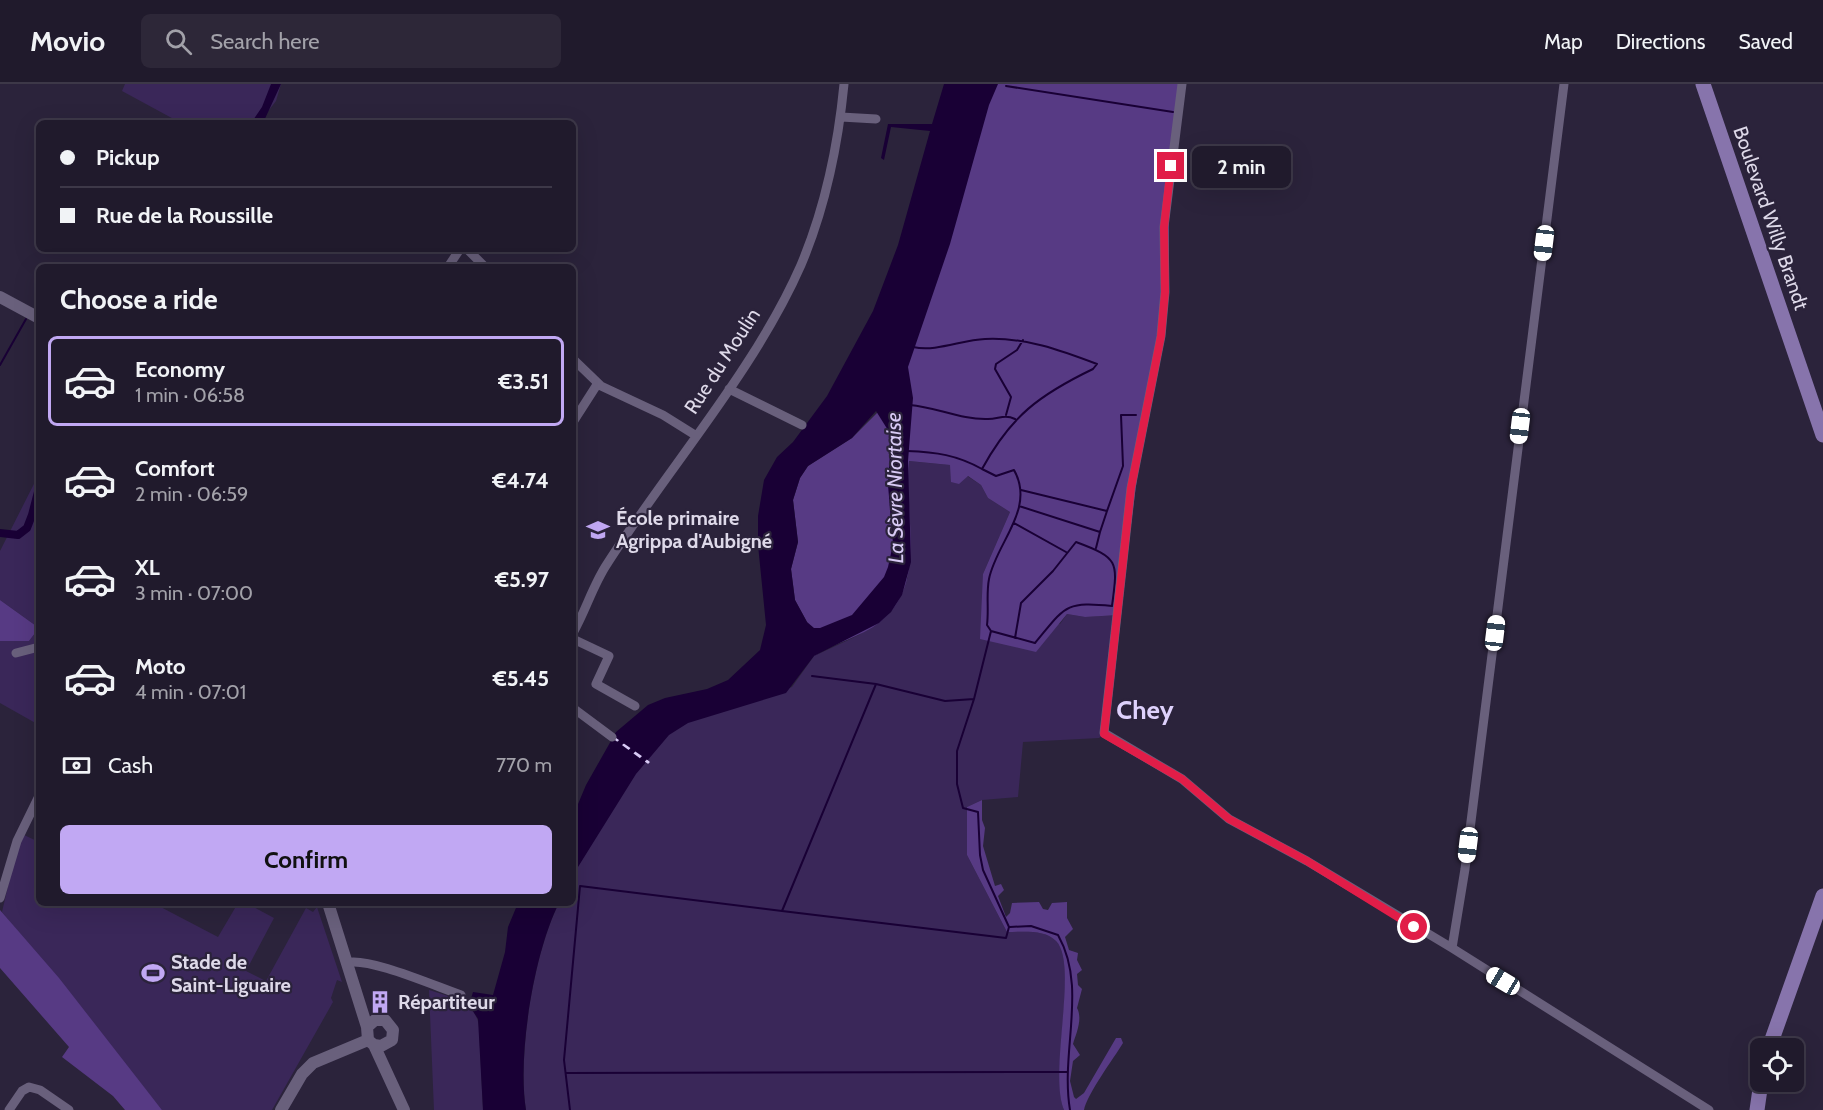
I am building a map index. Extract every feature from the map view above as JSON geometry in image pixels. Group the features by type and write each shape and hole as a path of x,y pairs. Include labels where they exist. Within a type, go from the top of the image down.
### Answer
{"main road":[{"name":"Boulevard Willy Brandt","path":"1703,84 1823,435"},
{"path":"1773,1038 1823,896"},
{"path":"1757,1110 1760,1092"}],"street":[{"name":"Rue du Moulin","path":"576,626 597,580 762,338 803,259 832,167 844,84"},
{"path":"1182,84 1164,227 1165,292 1161,336 1132,479 1104,734 1182,779 1229,819 1307,861 1452,948 1709,1110"},
{"path":"1452,948 1465,869 1564,84"},
{"path":"841,117 876,119"},
{"path":"470,252 481,264"},
{"path":"0,297 36,316"},
{"path":"576,362 598,383 618,395 663,415 695,435"},
{"path":"576,417 598,383"},
{"path":"729,389 802,425"},
{"path":"576,640 609,656 596,684 635,706"},
{"path":"15,653 36,648"},
{"path":"576,710 612,737"},
{"path":"0,898 17,842 36,802"},
{"path":"329,906 358,999 404,1110"},
{"path":"345,963 354,960 370,963 461,995"},
{"path":"281,1110 302,1074 313,1062 374,1039 393,1036 393,1030 388,1022 358,999"},
{"path":"382,1019 372,1022 374,1039 389,1063 409,1110"},
{"path":"9,1110 22,1091 33,1087 69,1110"}],"shaded area":[{"path":"125,84 281,84 276,101 261,120 175,120 122,91"},
{"path":"989,84 1185,84 1169,220 1169,292 1145,418 1119,615 1085,617 1067,614 1036,652 980,639 983,574 1010,512 988,498 981,485 968,476 959,484 951,482 950,465 909,461 911,547 904,588 895,606 880,622 814,656 807,622 795,600 791,569 798,542 793,500 800,478 808,466 852,438 879,411"},
{"path":"908,461 950,465 981,485 988,498 1010,512 983,574 1060,624 1067,614 1085,617 1119,615 1107,731 1099,738 1023,742 1018,797 982,800 967,807 967,855 1007,932 1033,932 1046,935 1056,941 1062,953 1065,995 1060,1093 1064,1110 526,1110 524,1062 526,1034 535,976 550,924 558,906 576,906 576,870 656,731 792,687 814,656 859,635 891,612 908,577"},
{"path":"36,480 36,626 0,600 0,551"},
{"path":"0,600 36,626 36,632 29,641 0,641"},
{"path":"36,632 36,723 0,703 0,641 29,641"},
{"path":"982,800 982,820 985,828 983,846 995,886 1001,884 1004,890 998,896 1006,917 1010,913 1012,903 1039,902 1043,909 1048,910 1052,903 1067,902 1067,918 1073,929 1065,937 1069,950 1078,953 1077,960 1082,970 1077,974 1078,985 1082,989 1077,1008 1079,1022 1073,1044 1080,1055 1073,1061 1070,1081 1076,1099 1084,1093 1116,1038 1121,1038 1123,1043 1095,1086 1084,1110 1064,1110 1060,1093 1059,1071 1065,972 1062,953 1056,941 1046,935 1033,932 1007,932 967,855 967,807"},
{"name":"Stade de Saint-Liguaire","path":"24,835 36,841 36,906 159,906 218,937 236,906 252,906 274,918 246,971 266,981 306,908 313,912 317,907 342,982 337,980 331,998 333,1002 272,1110 162,1110 2,912 17,847"},
{"path":"0,910 59,978 162,1110 125,1110 113,1096 62,1057 69,1047 0,968"},
{"path":"429,990 461,1001 473,1011 477,1018 483,1110 434,1110"}],"water":[{"path":"271,84 281,84 264,120 253,120 262,107"},
{"name":"La Sèvre Niortaise","path":"944,84 998,84 989,105 950,244 908,367 913,398 908,461 911,562 902,595 891,612 879,623 814,656 786,693 688,723 669,735 636,774 576,870 576,809 586,785 616,732 648,705 665,698 707,689 728,680 760,650 766,625 758,545 758,516 764,480 777,457 793,442 827,396 873,311 898,245 930,131 891,127 884,160 881,158 888,124 932,124","holes":["876,411 891,435 888,485 893,544 884,577 852,615 820,628 814,628 807,622 795,600 791,569 798,542 793,500 800,478 808,466 852,438"]},
{"path":"517,906 558,906 542,948 530,1005 524,1062 526,1110 483,1110 478,1019 469,1005 473,992 493,995 505,952 508,927"}],"waterway":[{"path":"1006,86 1173,112"},
{"path":"0,365 26,319"},
{"path":"913,347 931,348 985,339 1014,340 1056,349 1097,364 1093,369 1057,388 1028,409 1004,435 982,469 996,476 1014,470 1020,484 1018,512 989,579 987,625 991,631"},
{"path":"1006,415 1011,397 995,369 996,364 1017,350 1023,340"},
{"name":"La Sèvre Niortaise","path":"910,405 968,418 1008,417 1015,419"},
{"path":"1107,511 1123,466 1121,415 1136,415"},
{"name":"La Sèvre Niortaise","path":"907,451 946,455 964,460 982,469"},
{"path":"1021,490 1107,511 1100,532"},
{"path":"0,533 18,535 27,528 36,500"},
{"path":"1019,506 1100,532 1096,548"},
{"path":"1014,523 1066,552"},
{"path":"974,699 991,631 1035,643 1053,621 1067,609 1084,605 1112,606 1115,570 1108,557 1076,542 1053,571 1021,603 1015,638"},
{"path":"570,1110 564,1060 580,886 782,911 876,684 812,676"},
{"path":"782,911 1006,938 1009,927 983,870 978,812 963,808 957,784 957,751 974,699 945,701 876,684"},
{"path":"1010,927 1031,926 1058,935 1067,955 1072,998 1068,1065 1070,1110"},
{"path":"566,1073 1067,1072"}],"ferry route":[{"path":"612,736 649,762 648,763 612,736"}],"place":[{"name":"École primaire Agrippa d'Aubigné","path":"598,530"},
{"name":"Stade de Saint-Liguaire","path":"153,973"},
{"name":"Répartiteur","path":"380,1002"}],"district":[{"name":"Chey","path":"1145,710"}],"route":[{"path":"1171,166 1164,227 1164,314 1158,358 1138,441 1131,488 1109,669 1104,734 1182,779 1229,819 1307,861 1414,927"}]}
